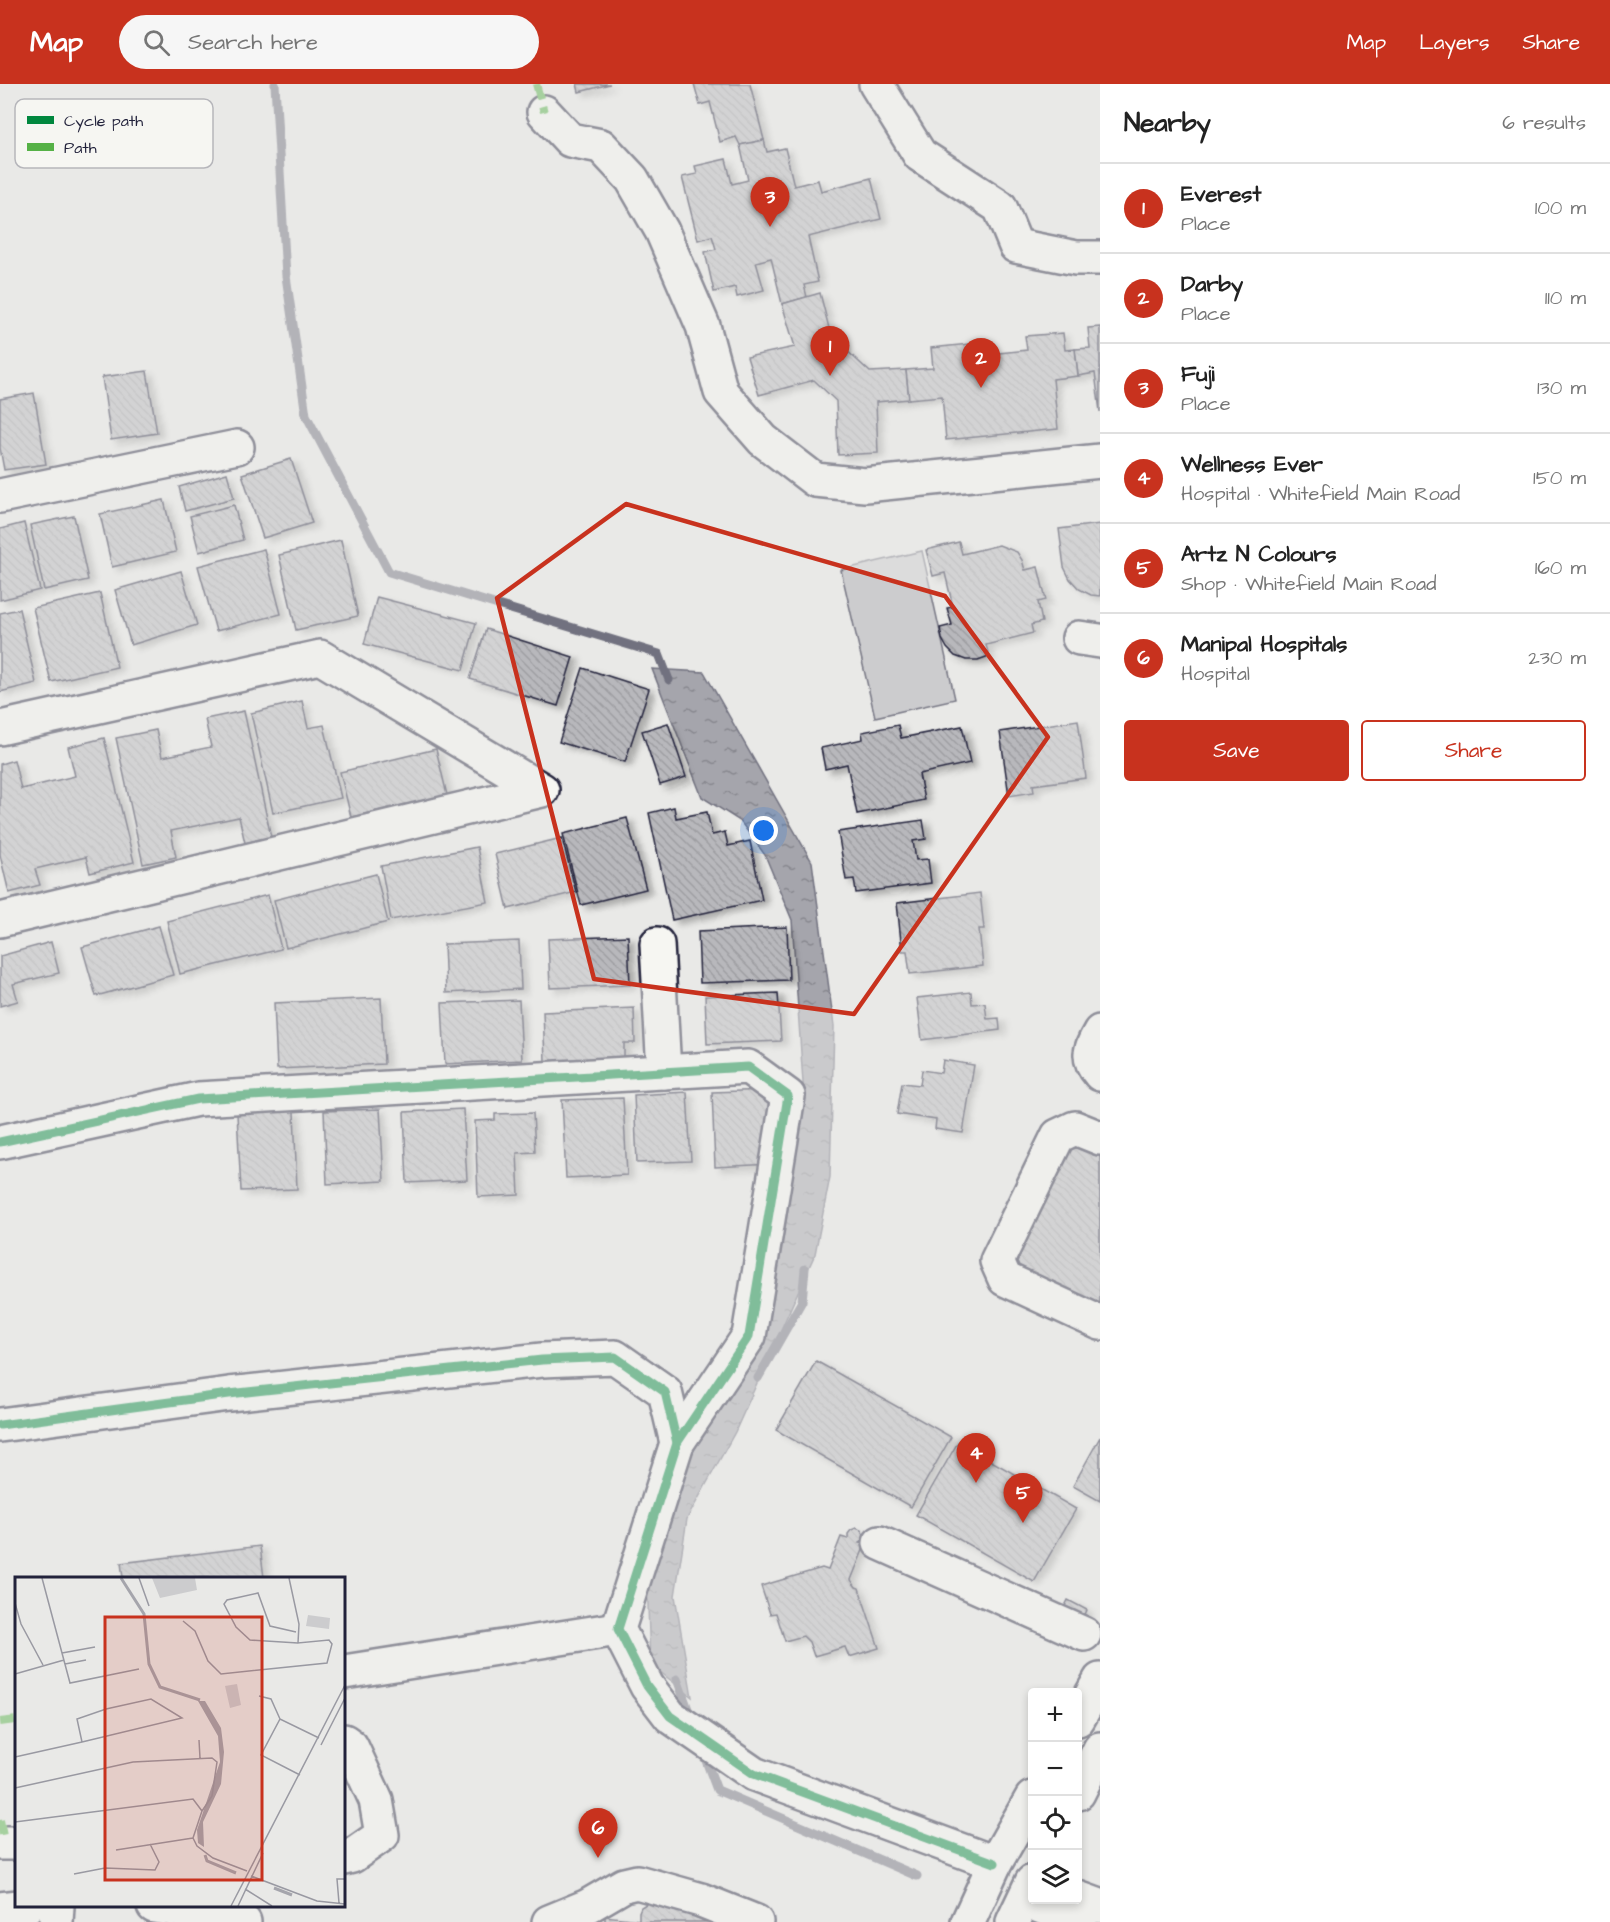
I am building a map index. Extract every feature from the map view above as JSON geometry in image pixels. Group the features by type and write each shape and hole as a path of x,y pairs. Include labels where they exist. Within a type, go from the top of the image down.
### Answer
{"street":[{"path":"876,84 920,155 1000,207 1016,246 1076,258 1100,258"},
{"path":"544,112 570,140 601,146 632,179 662,231 703,326 721,392 763,440 815,480 865,485 1100,461"},
{"path":"0,496 237,447"},
{"path":"0,728 320,657 542,790 0,921"},
{"path":"657,944 664,1072"},
{"path":"1100,1032 1091,1049 1092,1065 1100,1074"},
{"path":"0,1142 198,1099 748,1067 788,1096 749,1336 677,1443 618,1629 647,1686 670,1716 754,1774 996,1863"},
{"path":"1100,1138 1075,1128 1058,1136 998,1260 1005,1279 1100,1323"},
{"path":"0,1425 229,1394 542,1360 615,1357 665,1392 677,1443"},
{"path":"880,1543 1084,1634"},
{"path":"345,1672 618,1629"},
{"path":"1082,1711 1100,1680"},
{"path":"345,1742 351,1746 376,1800 382,1835 352,1856 345,1858"},
{"path":"1082,1783 1100,1749"},
{"path":"968,1922 996,1863 1028,1805"},
{"path":"549,1922 587,1914 624,1885 637,1882 700,1900 756,1922"},
{"path":"1082,1900 1100,1906"},
{"path":"1023,1901 1080,1922"},
{"path":"0,1909 15,1907"},
{"path":"56,1922 57,1907"},
{"path":"166,1907 238,1919 244,1922"}],"highlighted area":[{"path":"626,504 945,596 1048,737 854,1014 594,979 497,598"}],"shaded area":[{"path":"922,551 955,699 875,717 841,570"}],"water":[{"path":"652,669 704,672 812,862 834,1026 830,1177 815,1254 735,1432 687,1519 675,1596 692,1697 650,1664 647,1576 666,1501 746,1328 786,1222 804,1097 792,920 765,855 740,821 702,797"}],"building":[{"path":"577,84 610,84 579,92"},
{"path":"694,84 750,84 764,140 740,145 736,137 720,142 710,102 700,105"},
{"path":"764,140 767,152 785,148 794,186 818,180 821,191 871,178 881,219 808,237 818,282 804,285 807,297 782,304 771,258 756,262 764,290 737,297 735,287 714,292 705,252 716,249 712,236 698,240 682,177 697,174 695,166 726,159 732,184 748,180 740,145"},
{"path":"820,293 831,336 870,372 906,370 909,399 876,402 878,453 838,455 836,401 814,380 759,395 747,357 795,347 782,304"},
{"path":"1100,327 1100,412 1095,373 1078,376 1075,349 1090,348 1088,328"},
{"path":"1063,333 1065,350 1075,349 1078,376 1053,379 1058,429 946,440 942,396 909,399 906,370 933,368 931,348 969,344 970,356 1027,350 1025,336"},
{"path":"147,371 157,433 111,440 102,377"},
{"path":"34,393 46,464 4,470 0,448 0,399"},
{"path":"291,459 312,523 263,538 242,474"},
{"path":"227,473 234,498 185,511 179,487"},
{"path":"164,500 176,552 112,567 100,514"},
{"path":"234,505 243,540 199,552 190,516"},
{"path":"74,516 88,580 44,590 30,525"},
{"path":"24,523 40,590 0,600 0,529"},
{"path":"1100,524 1100,596 1091,595 1079,589 1070,579 1064,567 1059,529"},
{"path":"341,540 358,616 296,630 279,555"},
{"path":"959,542 962,554 999,545 1017,552 1025,570 1038,567 1046,600 1038,602 1042,622 1031,625 1033,633 986,645 989,656 978,660 966,660 955,656 942,639 940,628 952,625 947,608 953,607 945,573 933,576 926,550"},
{"path":"264,549 281,614 216,631 198,566"},
{"path":"181,571 197,625 131,645 115,590"},
{"path":"100,593 117,667 51,682 33,608"},
{"path":"377,597 476,623 463,670 364,644"},
{"path":"19,609 36,683 0,692 0,613"},
{"path":"486,629 573,657 558,706 470,679"},
{"path":"583,668 649,689 625,762 559,742"},
{"path":"302,701 308,728 324,725 341,798 273,813 251,713"},
{"path":"244,711 271,837 245,843 239,817 171,831 176,857 143,864 116,738 156,730 162,757 211,747 205,719"},
{"path":"1078,720 1086,778 1033,785 1034,792 1009,796 1000,732"},
{"path":"668,723 686,777 660,785 642,731"},
{"path":"898,725 901,738 962,726 970,763 919,774 924,800 857,814 847,764 825,769 821,748 863,739 862,732"},
{"path":"104,738 134,862 90,873 86,857 35,869 40,885 9,893 0,855 0,764 14,760 21,789 75,776 68,747"},
{"path":"436,749 447,795 351,817 340,772"},
{"path":"674,807 676,818 707,812 712,835 725,832 728,846 750,841 762,900 672,920 649,813"},
{"path":"627,818 646,889 581,905 563,834"},
{"path":"923,820 926,839 913,841 916,860 928,859 931,883 856,893 854,879 846,880 838,832"},
{"path":"562,838 576,892 508,909 495,854"},
{"path":"477,847 488,902 391,920 381,866"},
{"path":"376,874 388,922 286,948 274,900"},
{"path":"980,893 984,929 979,929 983,966 910,974 907,951 902,951 897,903"},
{"path":"268,895 281,949 180,974 167,921"},
{"path":"159,926 173,975 96,996 82,947"},
{"path":"787,927 789,980 700,983 698,931"},
{"path":"628,936 630,985 550,988 548,939"},
{"path":"519,941 521,989 446,993 444,944"},
{"path":"51,942 59,973 13,984 18,1001 0,1006 0,956"},
{"path":"971,992 972,1004 985,1003 987,1019 999,1018 1000,1030 922,1040 917,998"},
{"path":"778,993 781,1041 707,1044 705,996"},
{"path":"381,998 384,1064 277,1069 274,1003"},
{"path":"519,1000 522,1060 445,1064 442,1003"},
{"path":"634,1008 635,1043 624,1043 624,1062 584,1063 584,1059 545,1061 543,1012"},
{"path":"943,1060 974,1065 963,1133 935,1129 936,1120 897,1114 902,1083 920,1085 922,1070 941,1073"},
{"path":"768,1090 772,1164 715,1167 712,1092"},
{"path":"687,1092 691,1161 637,1163 634,1095"},
{"path":"623,1098 627,1175 566,1178 562,1100"},
{"path":"380,1109 384,1181 327,1184 324,1111"},
{"path":"463,1109 467,1180 407,1183 404,1112"},
{"path":"294,1111 297,1189 241,1191 237,1114"},
{"path":"533,1113 535,1152 517,1153 519,1195 478,1197 475,1121 495,1120 495,1114"},
{"path":"1067,1134 1100,1149 1100,1310 1006,1266"},
{"path":"816,1361 951,1437 911,1507 776,1430"},
{"path":"1100,1437 1100,1501 1073,1486"},
{"path":"958,1442 1076,1509 1034,1582 916,1515"},
{"path":"856,1528 864,1535 863,1540 859,1543 865,1545 851,1580 859,1588 879,1648 849,1657 845,1647 814,1656 809,1642 803,1636 785,1641 776,1613 770,1614 761,1586 822,1568 828,1570 841,1537 848,1539 848,1534"},
{"path":"260,1546 264,1577 123,1577 121,1563"},
{"path":"1068,1600 1087,1610 1080,1626 1060,1616"},
{"path":"651,1901 658,1901 705,1921 708,1913 731,1922 605,1922 605,1916 639,1920 641,1907"}],"waterway":[{"path":"275,84 286,276 306,415 389,572 659,654 669,680"},
{"path":"758,1378 802,1301 805,1269"},
{"path":"677,1679 692,1720"},
{"path":"702,1750 717,1790 917,1876"}],"marked path":[{"path":"536,84 544,112"},
{"path":"0,1722 15,1720"},
{"path":"0,1820 4,1842"}],"cycle path":[{"path":"0,1142 198,1099 748,1067 788,1096 749,1336 677,1443"},
{"path":"0,1425 229,1394 542,1360 615,1357 665,1392 677,1443 618,1629 647,1686 670,1716 754,1774 995,1863"}],"place":[{"name":"Fuji","path":"770,227"},
{"name":"Everest","path":"830,376"},
{"name":"Darby","path":"981,388"},
{"name":"Wellness Ever","path":"976,1483"},
{"name":"Artz N Colours","path":"1023,1523"},
{"name":"Manipal Hospitals","path":"598,1858"}]}
